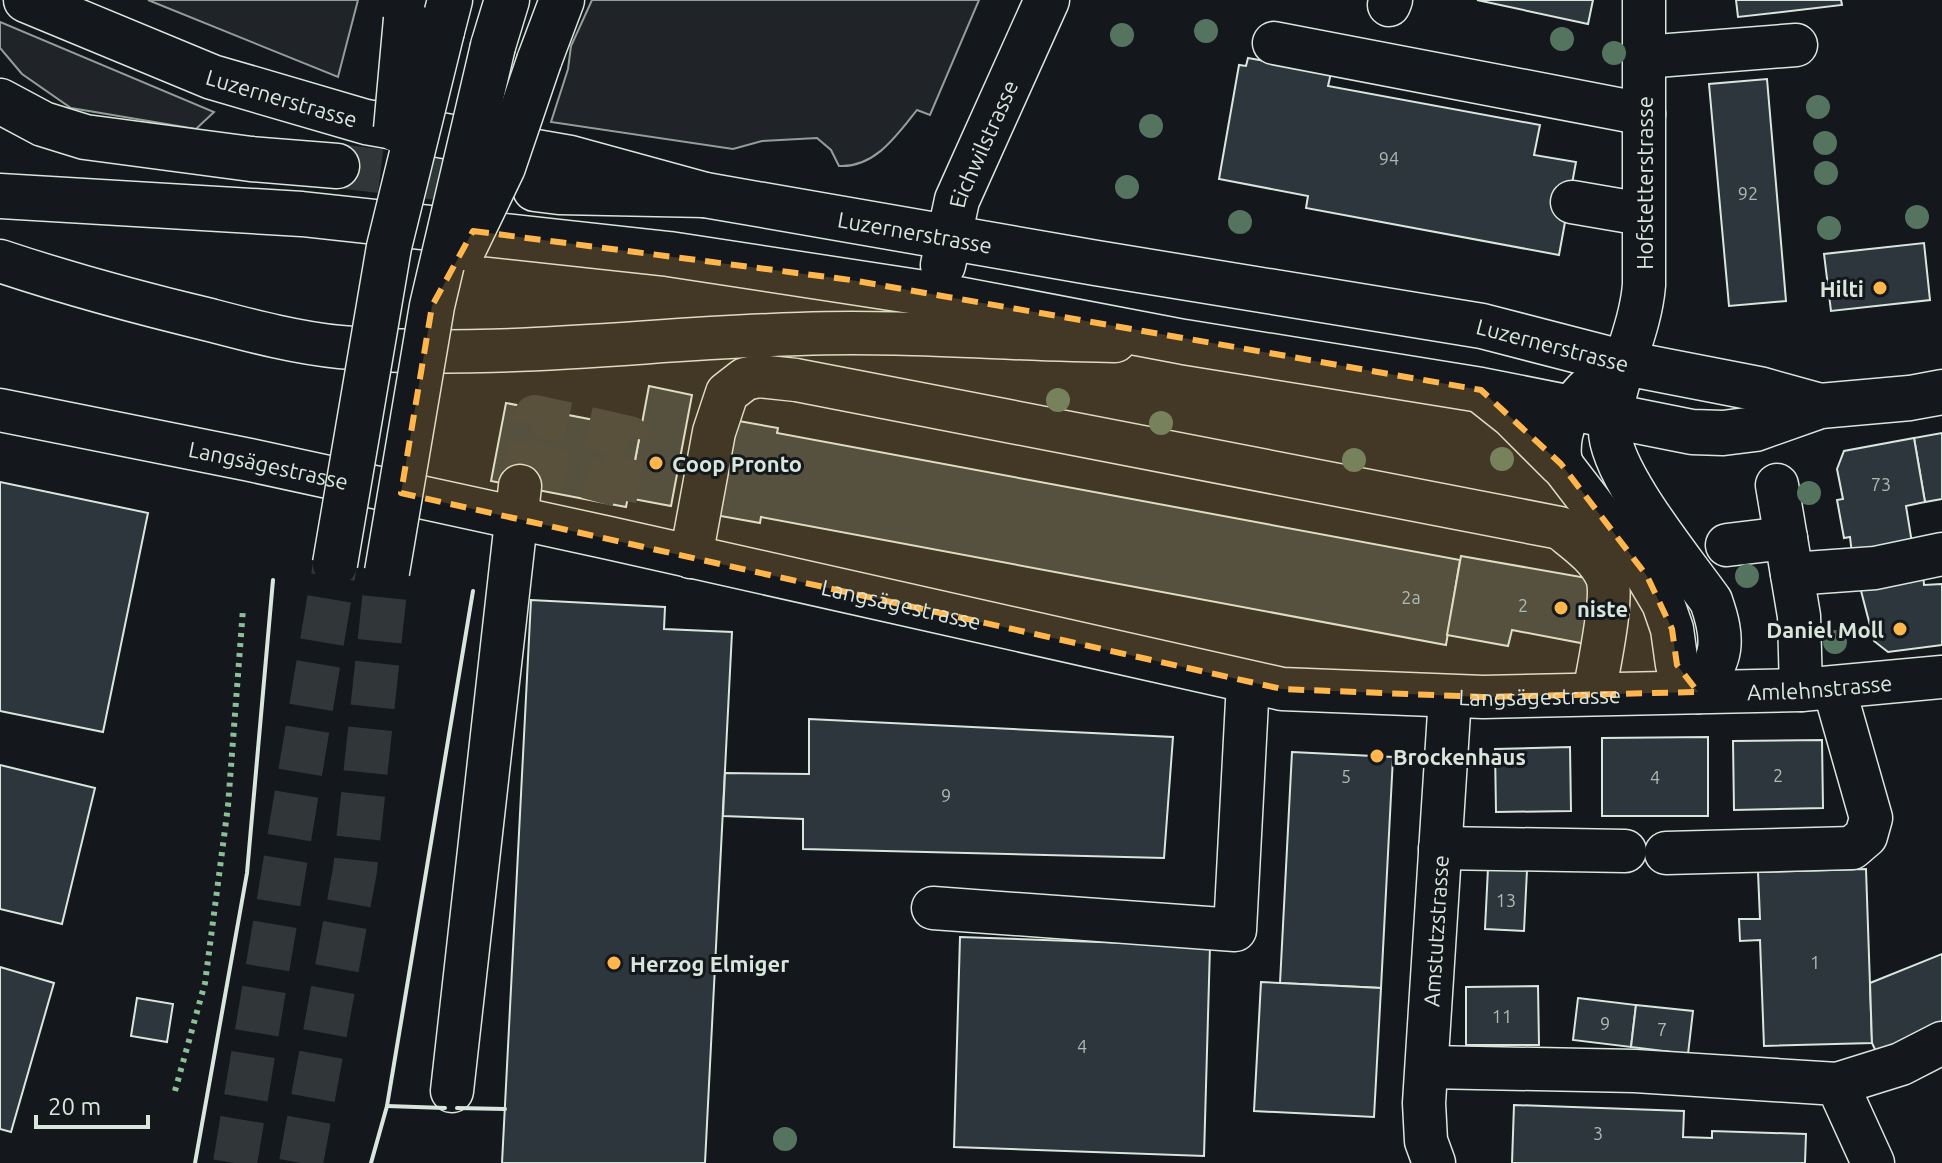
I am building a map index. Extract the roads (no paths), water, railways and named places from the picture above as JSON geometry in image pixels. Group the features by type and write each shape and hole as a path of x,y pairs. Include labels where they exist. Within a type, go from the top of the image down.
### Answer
{"main road":[{"name":"Luzernerstrasse","path":"26,0 172,62 285,100 366,122 570,158 705,195 1482,326 1625,363 1759,389 1820,406"},
{"path":"387,572 432,306 493,46 507,0"},
{"path":"432,306 468,241 503,167 562,0"},
{"name":"Eichwilstrasse","path":"937,295 957,200 1047,0"},
{"path":"335,564 389,247 398,91 427,12"},
{"path":"0,101 43,124 85,137 236,157 337,166"},
{"path":"535,189 705,195"},
{"name":"Luzernerstrasse","path":"0,196 262,211 684,256 937,295 1184,342 1481,390 1692,432 1723,433 1755,429 1820,406 1942,392"},
{"path":"1481,390 1512,415 1561,464"}],"street":[{"name":"Hofstetterstrasse","path":"1625,363 1642,305 1644,0"},
{"path":"1274,43 1644,114"},
{"path":"1644,57 1796,45"},
{"path":"1572,202 1642,214"},
{"path":"0,261 135,302 250,330 338,346 482,352 843,333 901,333 1011,340 1184,342"},
{"path":"1592,412 1560,433 1558,453 1561,464 1647,576 1663,603 1672,629 1677,665 1698,692 1714,670 1720,650 1711,601 1625,480 1610,443 1592,412 1585,390 1625,363"},
{"path":"691,557 714,432 727,393 745,379 759,376 796,380 1560,528 1589,552 1608,579 1594,694"},
{"name":"Langsägestrasse","path":"0,410 250,460 518,502 612,521 691,557 1282,689 1450,697 1698,692"},
{"path":"1666,853 1852,848 1866,836 1871,818 1818,689 1799,616 1777,485"},
{"path":"452,1091 518,502"},
{"path":"1727,545 1875,568 1942,554"},
{"name":"Amlehnstrasse","path":"1698,692 1818,689 1942,677"},
{"path":"933,908 1235,930 1248,682"},
{"name":"Amstutzstrasse","path":"1434,1163 1426,1141 1424,1103 1450,697"},
{"path":"1440,848 1625,851"},
{"path":"1428,1067 1635,1071 1837,1084 1901,1064 1942,1043"},
{"path":"1837,1084 1873,1163"}],"tunnel":[{"path":"337,166 497,185"},
{"path":"520,486 535,416 629,437 614,505"},
{"path":"526,461 618,486"},
{"path":"235,1163 335,564"},
{"path":"301,1163 355,870 387,572"}],"place":[{"name":"Hilti","path":"1880,288"},
{"name":"Coop Pronto","path":"656,463"},
{"name":"niste","path":"1561,608"},
{"name":"Daniel Moll","path":"1900,629"},
{"name":"Brockenhaus","path":"1377,756"},
{"name":"Herzog Elmiger","path":"614,963"}]}
